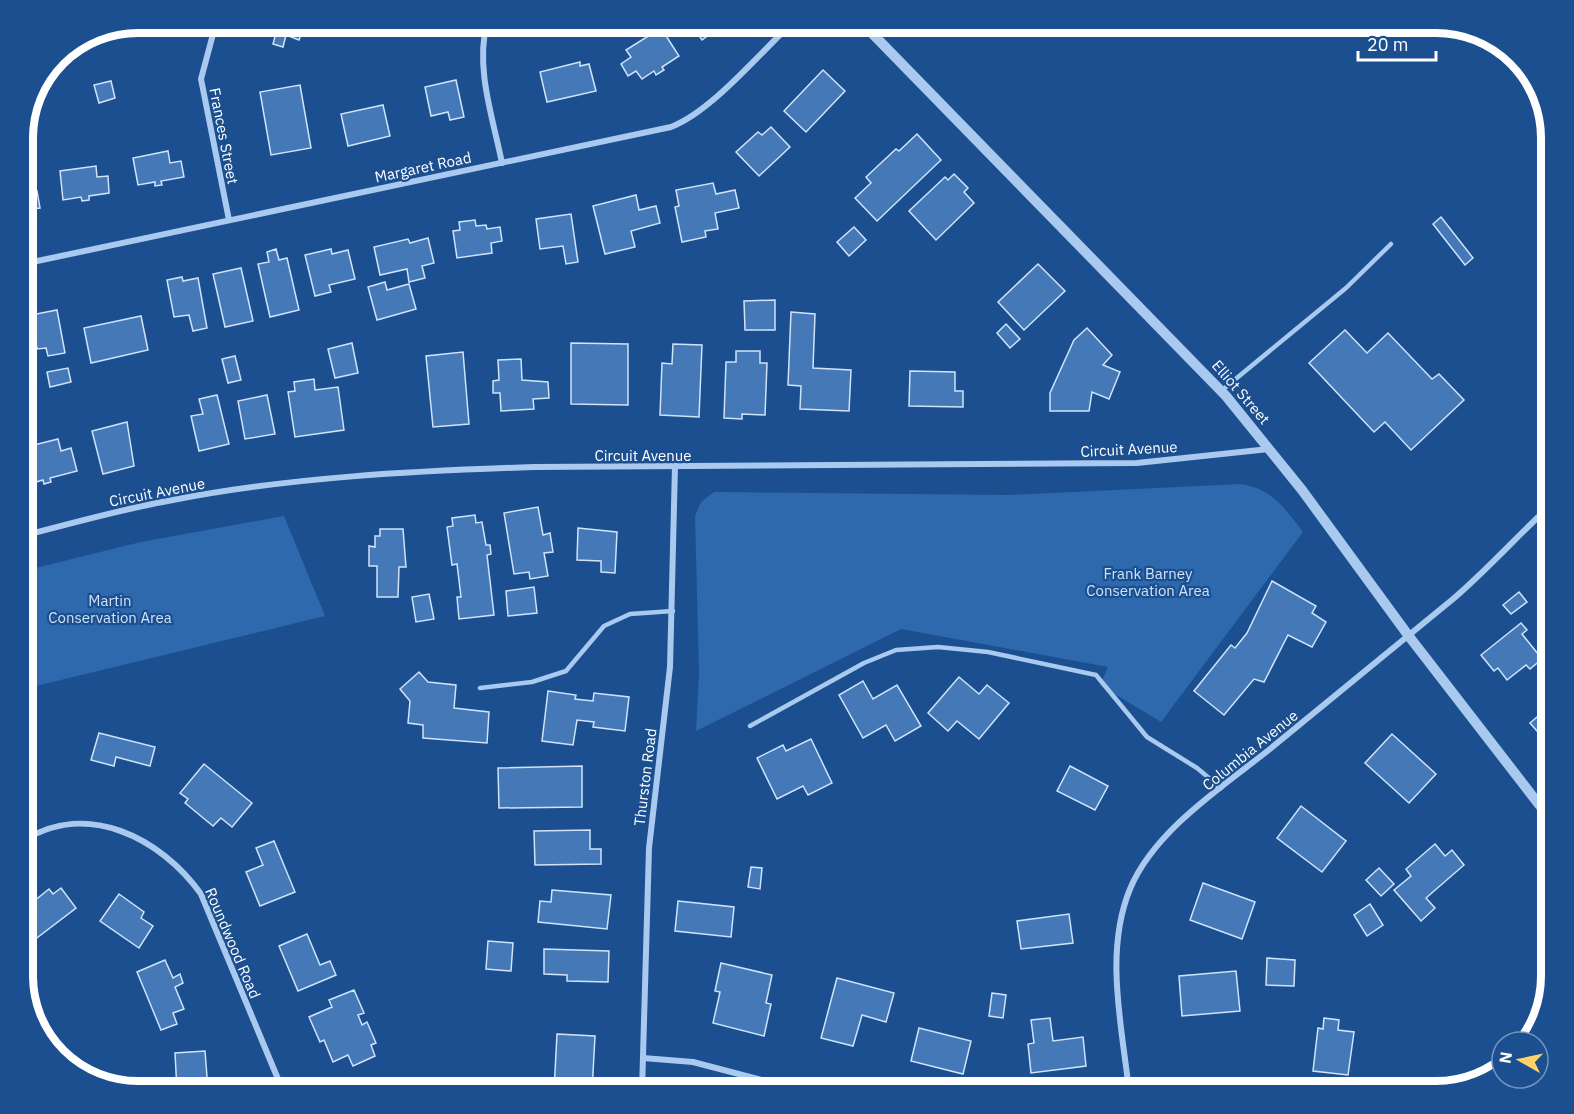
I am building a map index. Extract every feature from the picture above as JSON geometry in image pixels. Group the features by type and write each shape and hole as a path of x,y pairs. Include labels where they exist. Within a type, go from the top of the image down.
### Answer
{"street":[{"name":"Frances Street","path":"213,33 201,79 229,220"},
{"path":"485,33 483,68 502,163"},
{"name":"Margaret Road","path":"33,262 659,130 684,122 706,105 781,33"},
{"name":"Elliot Street","path":"873,33 1221,390 1269,448 1408,635 1541,807"},
{"name":"Circuit Avenue","path":"33,533 146,505 251,487 447,471 675,466 1137,463 1269,448"},
{"name":"Thurston Road","path":"642,1081 649,848 666,707 672,611 675,466"},
{"name":"Columbia Avenue","path":"1129,1081 1117,971 1119,930 1129,891 1137,873 1164,838 1221,788 1455,597 1541,515"},
{"name":"Roundwood Road","path":"33,836 58,825 92,823 126,832 156,849 184,872 201,894 278,1081"},
{"path":"643,1058 693,1062 763,1081"}],"lane":[{"path":"1221,390 1346,288 1391,244"},
{"path":"480,688 532,682 566,671 604,626 630,614 672,611"},
{"path":"750,726 864,663 896,650 938,647 988,652 1096,675 1147,737 1197,768 1221,788"}],"green space":[{"name":"Frank Barney Conservation Area","path":"1240,484 1260,490 1276,500 1303,532 1161,722 1100,685 1108,667 901,629 696,731 699,673 695,516 701,502 714,492 1010,495"},
{"name":"Martin Conservation Area","path":"284,516 325,616 33,687 33,569 141,542"}],"building":[{"path":"276,33 301,33 299,40 286,35 283,47 273,44"},
{"path":"653,33 664,33 679,56 662,67 664,70 656,75 654,71 642,79 636,71 628,76 621,64 631,57 626,50"},
{"path":"697,33 711,33 702,40"},
{"path":"580,62 580,66 589,64 596,91 547,102 540,72"},
{"path":"823,70 845,91 806,132 784,111"},
{"path":"456,80 464,117 450,120 448,112 431,116 425,87"},
{"path":"111,81 115,98 99,103 94,85"},
{"path":"300,85 311,148 271,155 260,92"},
{"path":"383,105 390,136 348,146 341,114"},
{"path":"771,127 790,147 759,176 736,152 758,132 762,135"},
{"path":"917,134 941,160 877,221 855,198 871,183 866,177 896,149 899,151"},
{"path":"168,151 170,163 181,161 184,177 161,181 162,185 155,186 155,182 138,185 133,158"},
{"path":"96,166 97,177 108,176 109,193 89,196 89,200 82,201 81,197 63,200 60,171"},
{"path":"954,174 968,188 964,192 974,203 936,240 909,211 945,177 948,180"},
{"path":"713,183 716,194 735,190 739,208 715,213 718,229 705,231 706,237 682,242 675,207 679,206 676,190"},
{"path":"37,191 40,208 33,209 33,192"},
{"path":"636,195 639,210 656,206 660,223 631,231 635,247 605,254 593,206"},
{"path":"571,214 578,262 566,264 563,246 540,249 536,219"},
{"path":"1441,217 1473,258 1465,265 1433,224"},
{"path":"475,220 476,226 486,225 487,229 500,227 502,241 491,243 492,253 457,258 453,231 460,230 459,222"},
{"path":"854,227 866,240 849,256 837,242"},
{"path":"428,238 434,263 422,266 425,278 409,282 407,269 380,275 374,247 408,239 410,243"},
{"path":"276,249 279,260 287,258 299,310 270,317 258,264 269,262 267,252"},
{"path":"331,249 332,254 348,250 355,279 329,285 331,292 315,296 305,255"},
{"path":"1038,264 1065,291 1024,330 998,302"},
{"path":"241,268 253,321 225,327 213,274"},
{"path":"182,277 183,281 198,278 207,328 193,331 189,315 174,317 167,280"},
{"path":"385,282 387,290 409,284 416,309 377,320 368,287"},
{"path":"775,300 775,330 745,330 744,301"},
{"path":"57,310 65,353 48,356 46,348 37,349 33,315"},
{"path":"791,312 815,314 813,368 851,370 849,411 800,409 801,386 788,385"},
{"path":"141,316 148,350 91,363 84,328"},
{"path":"1006,324 1020,339 1010,348 997,333"},
{"path":"1087,328 1112,355 1103,365 1120,372 1109,399 1092,392 1089,411 1050,411 1050,393 1074,340"},
{"path":"1345,330 1367,353 1388,333 1432,379 1439,374 1464,400 1411,450 1385,422 1374,432 1309,363"},
{"path":"352,343 358,373 335,378 328,349"},
{"path":"571,343 628,344 628,405 571,404"},
{"path":"673,344 702,345 699,417 660,415 662,363 672,364"},
{"path":"736,351 760,351 760,363 767,363 765,415 742,414 742,419 724,418 726,362 736,362"},
{"path":"463,352 469,424 433,427 426,356"},
{"path":"235,356 241,380 228,383 222,359"},
{"path":"521,359 522,380 548,382 549,398 533,399 534,409 501,411 500,393 493,393 493,381 499,380 498,360"},
{"path":"68,368 71,382 50,387 47,372"},
{"path":"910,371 955,372 955,391 963,391 963,407 909,406"},
{"path":"314,379 315,390 338,387 344,430 295,437 288,392 295,391 294,382"},
{"path":"217,395 229,444 199,451 191,416 203,414 199,399"},
{"path":"267,395 275,434 245,439 238,401"},
{"path":"127,422 134,466 103,474 92,431"},
{"path":"58,439 61,451 71,448 77,471 50,478 51,482 44,484 43,480 36,482 33,472 33,445"},
{"path":"538,507 543,535 550,533 553,552 544,553 548,576 530,579 529,572 514,574 504,513"},
{"path":"475,515 476,523 482,522 486,545 490,545 491,554 487,555 494,615 459,619 457,597 461,597 457,564 452,565 447,527 453,526 452,518"},
{"path":"578,528 617,532 615,573 601,572 601,561 577,560"},
{"path":"380,529 403,529 406,567 399,567 398,597 377,597 377,566 369,566 369,546 375,547 375,536 380,536"},
{"path":"1272,581 1316,606 1312,613 1326,622 1312,647 1288,635 1264,682 1254,679 1224,715 1194,691 1231,645 1235,648 1247,633"},
{"path":"534,587 537,613 508,616 506,591"},
{"path":"1519,592 1527,602 1511,614 1503,605"},
{"path":"429,594 434,619 416,622 412,597"},
{"path":"1521,623 1527,630 1522,634 1541,660 1530,669 1526,665 1507,680 1498,668 1494,671 1481,655"},
{"path":"419,672 428,682 456,685 454,708 489,712 487,743 423,738 423,725 408,723 410,701 400,689"},
{"path":"959,677 979,694 987,685 1009,703 979,739 957,721 948,731 928,713"},
{"path":"863,681 873,699 897,685 921,726 895,741 886,725 863,738 839,695"},
{"path":"548,691 576,695 575,699 593,701 594,693 629,697 625,731 593,727 594,722 577,720 573,745 542,741"},
{"path":"1541,714 1541,736 1530,723"},
{"path":"99,733 155,747 150,766 116,757 114,766 91,760"},
{"path":"1392,734 1436,774 1409,803 1365,763"},
{"path":"811,739 832,783 808,795 803,786 777,799 757,758 783,745 786,751"},
{"path":"204,764 252,803 232,827 221,818 213,826 185,803 188,799 180,793"},
{"path":"582,766 582,807 499,808 498,768"},
{"path":"1070,766 1108,786 1095,810 1057,791"},
{"path":"1301,806 1346,841 1322,872 1277,838"},
{"path":"590,830 590,849 601,849 601,864 535,865 534,831"},
{"path":"274,841 295,892 260,906 246,872 263,865 256,848"},
{"path":"1435,844 1445,856 1452,850 1464,865 1426,898 1435,908 1421,921 1394,890 1411,876 1406,869"},
{"path":"751,867 762,868 760,889 748,887"},
{"path":"1379,868 1394,884 1381,896 1366,880"},
{"path":"1203,883 1255,902 1242,939 1190,920"},
{"path":"61,888 76,908 33,941 33,902 49,889 53,894"},
{"path":"552,890 611,895 607,929 538,922 540,901 551,902"},
{"path":"119,894 144,912 141,918 153,926 139,948 100,921"},
{"path":"678,901 734,907 731,937 675,931"},
{"path":"1370,904 1383,925 1367,936 1354,915"},
{"path":"1069,914 1073,943 1021,949 1017,921"},
{"path":"307,934 320,965 330,961 336,975 298,991 279,946"},
{"path":"488,941 513,943 511,971 486,969"},
{"path":"544,949 609,951 608,982 567,981 567,975 544,974"},
{"path":"1267,958 1295,960 1294,986 1266,985"},
{"path":"165,960 173,978 180,974 183,983 175,987 184,1009 173,1013 177,1024 161,1030 137,972"},
{"path":"721,963 772,975 766,1003 771,1004 764,1036 713,1023 720,992 715,991"},
{"path":"1236,971 1240,1011 1182,1016 1179,976"},
{"path":"837,978 894,993 886,1022 862,1015 853,1046 821,1038"},
{"path":"354,990 364,1013 358,1015 362,1025 367,1022 376,1043 371,1045 375,1056 353,1066 348,1055 333,1062 324,1040 320,1042 309,1017 332,1007 329,1000"},
{"path":"992,993 1006,995 1003,1018 989,1016"},
{"path":"1050,1018 1053,1041 1083,1037 1086,1066 1031,1073 1028,1044 1034,1043 1031,1020"},
{"path":"1324,1018 1339,1020 1338,1030 1354,1032 1348,1075 1313,1071 1318,1028 1323,1029"},
{"path":"919,1028 971,1041 963,1074 911,1061"},
{"path":"557,1034 595,1036 593,1081 555,1081"},
{"path":"205,1051 207,1081 176,1081 175,1053"}]}
